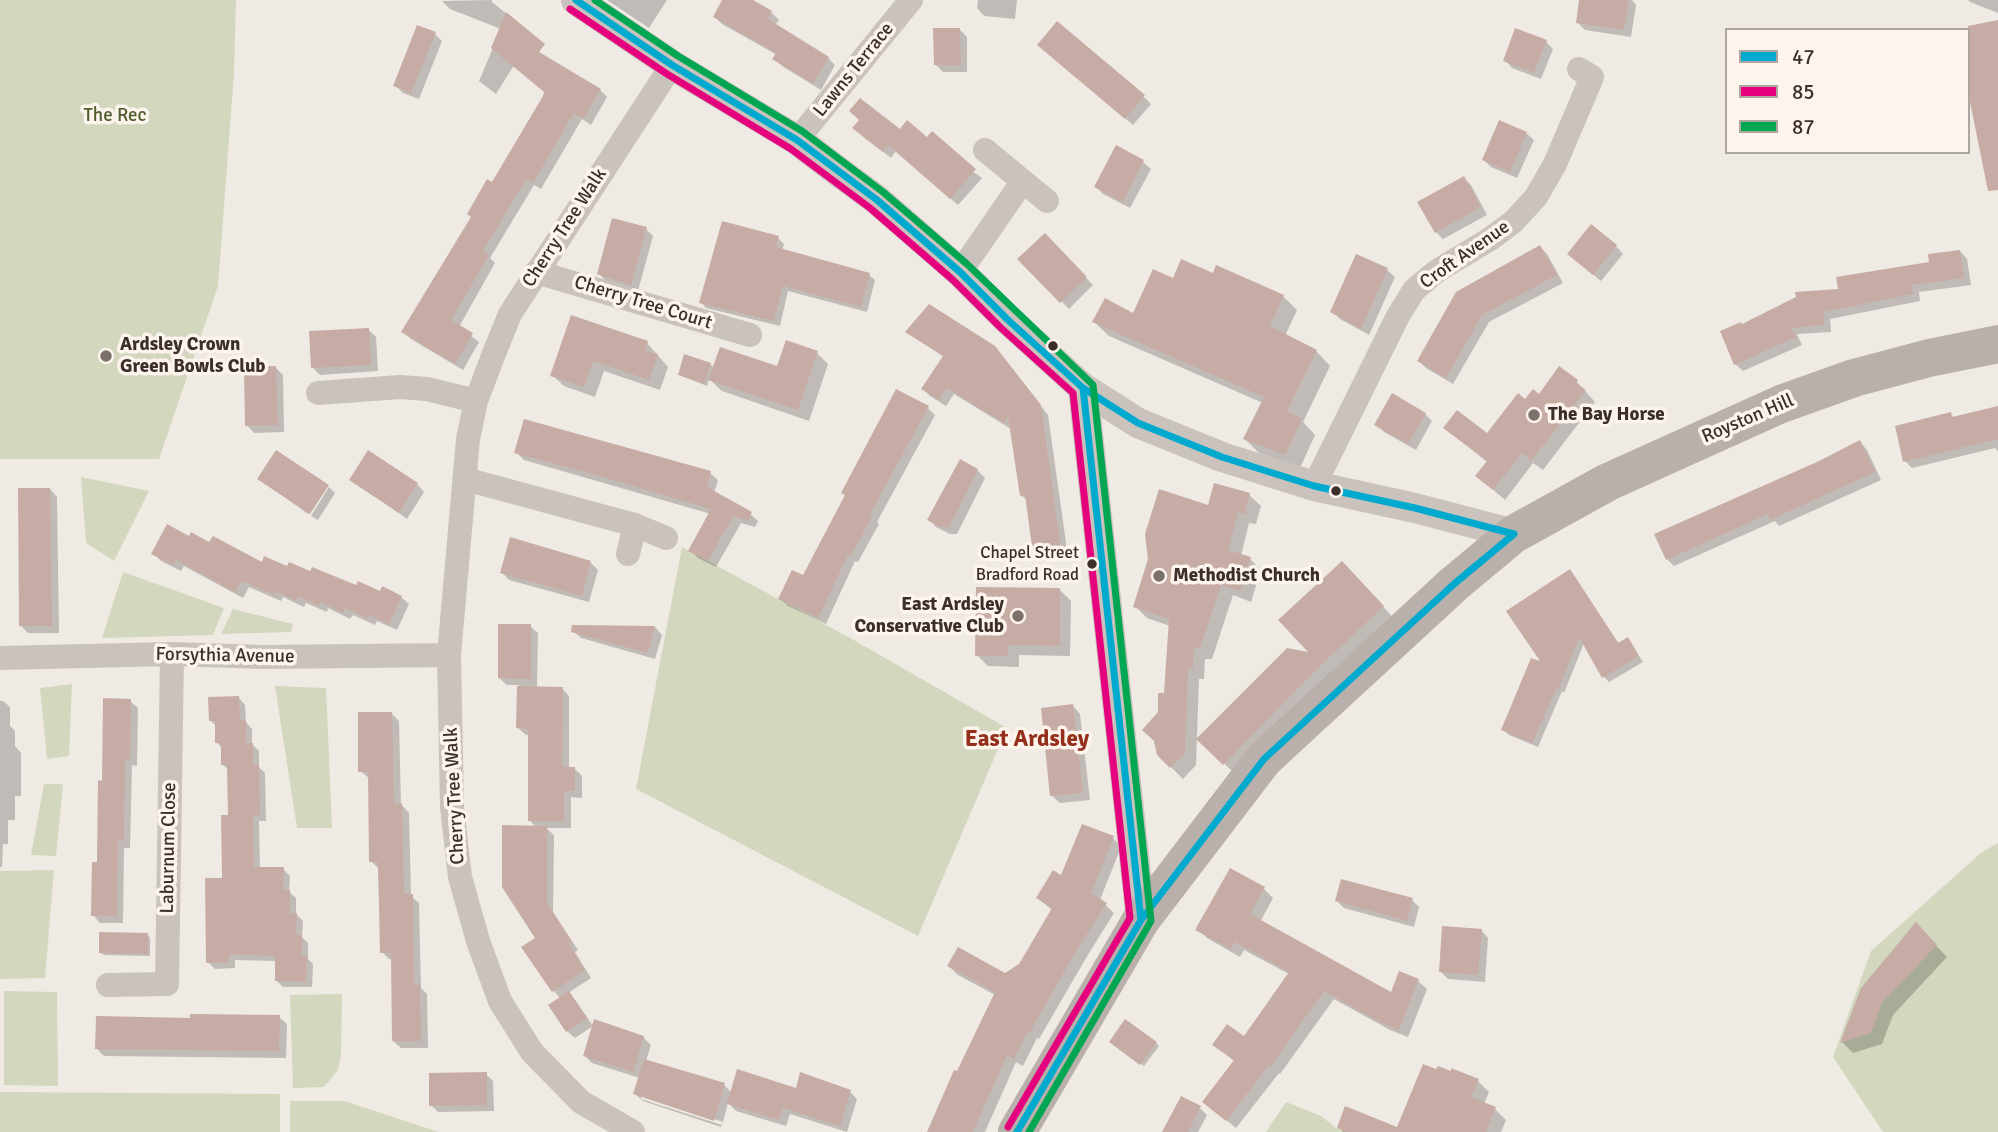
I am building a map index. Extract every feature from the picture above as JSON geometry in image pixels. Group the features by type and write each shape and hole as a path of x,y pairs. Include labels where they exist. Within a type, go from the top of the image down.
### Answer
{"main road":[{"name":"Royston Hill","path":"1017,1132 1141,920 1264,759 1454,584 1514,534 1608,482 1781,404 1854,378 1928,358 1998,344"}],"street":[{"path":"576,0 673,65 797,140 877,200 960,272 1083,388 1138,423 1222,457 1314,486 1415,508 1514,534"},
{"name":"Lawns Terrace","path":"797,140 911,0"},
{"name":"Cherry Tree Walk","path":"632,1132 581,1102 532,1052 500,1001 478,941 460,877 452,807 449,655 468,439 477,401 510,314 673,65"},
{"name":"Croft Avenue","path":"1314,486 1398,316 1414,290 1437,271 1513,222 1536,197 1555,163 1592,78 1579,69"},
{"path":"985,150 1047,201"},
{"path":"960,272 1023,181"},
{"name":"Cherry Tree Court","path":"536,272 750,335"},
{"path":"318,393 400,387 427,389 477,401"},
{"path":"1083,388 1141,920"},
{"path":"466,479 635,526 666,538"},
{"path":"628,554 635,526"},
{"name":"Forsythia Avenue","path":"0,658 172,654 264,657 449,655"},
{"name":"Laburnum Close","path":"108,985 167,984 172,654"}],"green space":[{"name":"The Rec","path":"0,0 236,0 234,73 218,286 159,459 0,459"},
{"path":"81,477 149,491 114,561 86,543"},
{"path":"682,547 852,639 1007,728 918,936 636,789"},
{"path":"123,572 224,608 213,635 102,638"},
{"path":"233,609 293,624 291,632 221,634"},
{"path":"72,684 69,756 47,759 40,688"},
{"path":"275,686 326,688 332,828 297,828"},
{"path":"44,784 63,784 56,856 31,855"},
{"path":"1998,843 1998,1132 1883,1132 1833,1057 1871,951 1981,853"},
{"path":"54,870 45,978 0,979 0,871"},
{"path":"4,991 57,992 58,1086 4,1085"},
{"path":"342,994 341,1055 338,1070 324,1087 293,1088 290,995"},
{"path":"0,1092 280,1094 280,1132 0,1132"},
{"path":"290,1101 344,1101 439,1132 290,1132"},
{"path":"1286,1102 1321,1116 1336,1128 1348,1132 1266,1132"}],"building":[{"path":"722,0 753,0 772,11 768,19 829,57 813,84 772,59 776,53 713,17"},
{"path":"1579,0 1629,0 1624,30 1576,23"},
{"path":"506,12 545,44 539,52 601,89 583,119 574,113 533,183 526,179 483,251 489,255 451,320 473,333 455,364 401,332 471,217 467,214 487,179 492,182 543,96 544,92 491,48"},
{"path":"1998,20 1998,190 1988,191 1970,102 1968,26"},
{"path":"1057,21 1145,95 1125,119 1037,45"},
{"path":"417,25 436,32 411,93 393,86"},
{"path":"933,28 960,28 961,65 934,65"},
{"path":"1515,28 1547,40 1534,73 1503,61"},
{"path":"860,98 900,129 907,120 927,137 932,131 976,169 950,199 888,145 883,152 852,128 859,120 849,111"},
{"path":"1499,120 1527,132 1510,172 1482,160"},
{"path":"1116,145 1144,160 1123,202 1094,187"},
{"path":"1464,176 1481,207 1435,233 1417,202"},
{"path":"612,218 647,227 631,285 597,274"},
{"path":"722,221 779,236 776,247 870,273 861,307 783,286 774,321 699,303"},
{"path":"1591,224 1617,245 1593,275 1567,254"},
{"path":"1045,233 1087,277 1060,303 1017,259"},
{"path":"1540,245 1557,275 1482,315 1446,378 1417,361 1456,292"},
{"path":"1960,250 1964,278 1912,285 1913,294 1824,312 1824,325 1791,328 1796,337 1734,365 1720,331 1741,322 1742,324 1796,297 1795,292 1838,289 1836,277 1929,262 1928,254"},
{"path":"1356,254 1388,268 1361,329 1330,312"},
{"path":"1181,259 1213,273 1216,265 1284,295 1270,326 1317,350 1287,411 1302,419 1285,455 1243,439 1264,397 1092,322 1105,298 1133,313 1153,269 1173,278"},
{"path":"929,304 995,346 1041,405 1061,550 1033,554 1025,495 1020,496 1008,416 1004,423 946,388 939,400 921,389 943,356 905,332"},
{"path":"571,315 648,341 645,351 658,354 649,380 593,361 584,387 550,376"},
{"path":"369,328 371,365 311,368 309,331"},
{"path":"786,340 818,351 798,410 708,380 720,347 777,366"},
{"path":"684,354 711,363 704,384 678,375"},
{"path":"276,366 278,425 245,426 244,367"},
{"name":"The Bay Horse","path":"1559,366 1578,380 1576,383 1586,390 1531,461 1522,453 1493,490 1475,476 1487,461 1443,428 1457,410 1487,433 1518,393 1525,399 1533,389 1539,394"},
{"path":"896,389 929,406 870,514 873,515 851,556 848,555 818,618 778,599 792,570 803,575 845,495 841,493"},
{"path":"1392,393 1426,413 1408,444 1374,425"},
{"path":"1998,406 1998,439 1903,462 1895,426 1951,412 1952,417"},
{"path":"524,419 711,471 707,487 752,512 748,521 733,516 708,561 688,551 711,509 514,453"},
{"path":"1860,440 1875,472 1770,520 1768,514 1666,560 1654,534 1817,462"},
{"path":"276,450 329,485 310,514 257,479"},
{"path":"368,450 418,483 399,513 349,480"},
{"path":"960,459 978,469 949,527 941,527 927,520"},
{"path":"1214,483 1250,493 1245,514 1238,512 1228,550 1251,557 1240,591 1221,585 1200,648 1194,648 1193,668 1188,668 1185,753 1170,768 1157,755 1154,741 1142,730 1158,712 1158,693 1164,693 1169,619 1133,607 1148,559 1145,534 1159,489 1208,505"},
{"path":"18,488 50,488 52,626 19,626"},
{"path":"167,524 189,536 191,532 209,542 213,536 262,562 264,556 287,566 289,562 310,571 312,567 356,585 358,581 380,591 382,586 402,596 389,624 345,608 343,613 321,602 319,606 298,596 296,601 276,591 274,595 242,581 235,592 176,560 173,565 151,554"},
{"path":"510,537 591,561 582,596 500,573"},
{"path":"1342,561 1384,606 1320,666 1223,765 1196,739 1287,648 1308,652 1278,620"},
{"path":"1570,569 1618,643 1628,637 1639,656 1602,678 1579,637 1558,690 1557,687 1532,743 1501,730 1531,658 1540,661 1506,611"},
{"name":"East Ardsley Conservative Club","path":"976,587 1060,588 1060,646 1008,645 1008,656 975,656"},
{"path":"498,624 531,624 531,679 498,678"},
{"path":"572,625 655,626 648,653 571,632"},
{"path":"517,686 563,687 562,767 575,767 575,791 564,791 564,821 528,821 528,729 516,728"},
{"path":"239,696 240,720 246,720 246,743 253,743 253,765 259,765 260,815 253,815 254,867 284,867 283,890 290,890 290,913 297,913 296,935 302,935 302,956 307,956 306,982 275,981 275,956 229,954 229,962 206,963 205,878 222,878 221,815 228,815 227,765 221,765 221,743 215,743 215,721 209,721 208,697"},
{"path":"103,698 131,699 130,759 125,759 124,841 118,841 117,916 91,916 92,862 97,862 98,780 102,781"},
{"path":"1073,704 1083,793 1050,796 1041,708"},
{"path":"358,712 392,712 394,804 402,803 404,894 413,894 414,985 420,985 421,1041 392,1041 391,953 380,953 378,862 369,862 368,772 358,772"},
{"path":"1082,824 1114,836 1091,893 1107,903 1077,949 1030,1032 1028,1031 1014,1059 1007,1055 973,1132 927,1132 954,1070 957,1071 995,992 947,966 958,947 1005,973 1019,964 1052,908 1036,898 1053,870 1061,875"},
{"path":"502,825 547,826 547,903 572,942 569,944 585,970 552,992 521,947 535,938 502,887"},
{"path":"1230,868 1265,887 1250,914 1391,992 1399,971 1419,979 1399,1030 1324,991 1271,1066 1269,1065 1226,1121 1202,1102 1234,1060 1212,1045 1227,1024 1244,1036 1289,972 1235,942 1231,949 1195,930"},
{"path":"1341,879 1413,898 1407,921 1335,901"},
{"path":"1916,922 1937,945 1882,1003 1871,1033 1840,1043 1861,988"},
{"path":"1442,926 1482,929 1478,975 1439,972"},
{"path":"99,932 148,933 148,954 99,953"},
{"path":"569,991 587,1018 566,1032 548,1005"},
{"path":"190,1014 280,1015 279,1051 95,1049 96,1016 190,1018"},
{"path":"594,1019 644,1036 633,1072 583,1056"},
{"path":"1125,1019 1157,1042 1140,1065 1109,1042"},
{"path":"644,1059 725,1083 714,1121 633,1094"},
{"path":"1423,1064 1436,1069 1438,1066 1451,1071 1451,1068 1479,1079 1471,1097 1496,1107 1486,1132 1348,1132 1337,1128 1345,1106 1397,1127"},
{"path":"737,1069 796,1088 800,1072 851,1090 840,1126 783,1108 779,1120 727,1104"},
{"path":"487,1072 487,1105 429,1106 429,1073"},
{"path":"1181,1096 1201,1106 1188,1132 1162,1132"}],"transit line":[{"name":"47","path":"576,0 672,65 797,140 877,200 960,272 1083,388 1138,423 1222,457 1314,486 1415,508 1514,534"},
{"name":"87","path":"595,0 678,56 802,131 883,192 967,264 1093,385 1151,921 1029,1132"},
{"name":"85","path":"570,9 667,74 791,149 870,208 953,280 1073,393 1130,918 1008,1127"},
{"name":"47","path":"1083,388 1141,920"},
{"name":"47","path":"1017,1132 1141,920 1264,759 1454,584 1514,534"}],"place":[{"name":"Ardsley Crown Green Bowls Club","path":"106,356"},
{"name":"The Bay Horse","path":"1534,415"},
{"name":"Chapel Street Bradford Road","path":"1092,564"},
{"name":"Methodist Church","path":"1159,576"},
{"name":"East Ardsley Conservative Club","path":"1018,616"}],"district":[{"name":"East Ardsley","path":"1027,740"}]}
